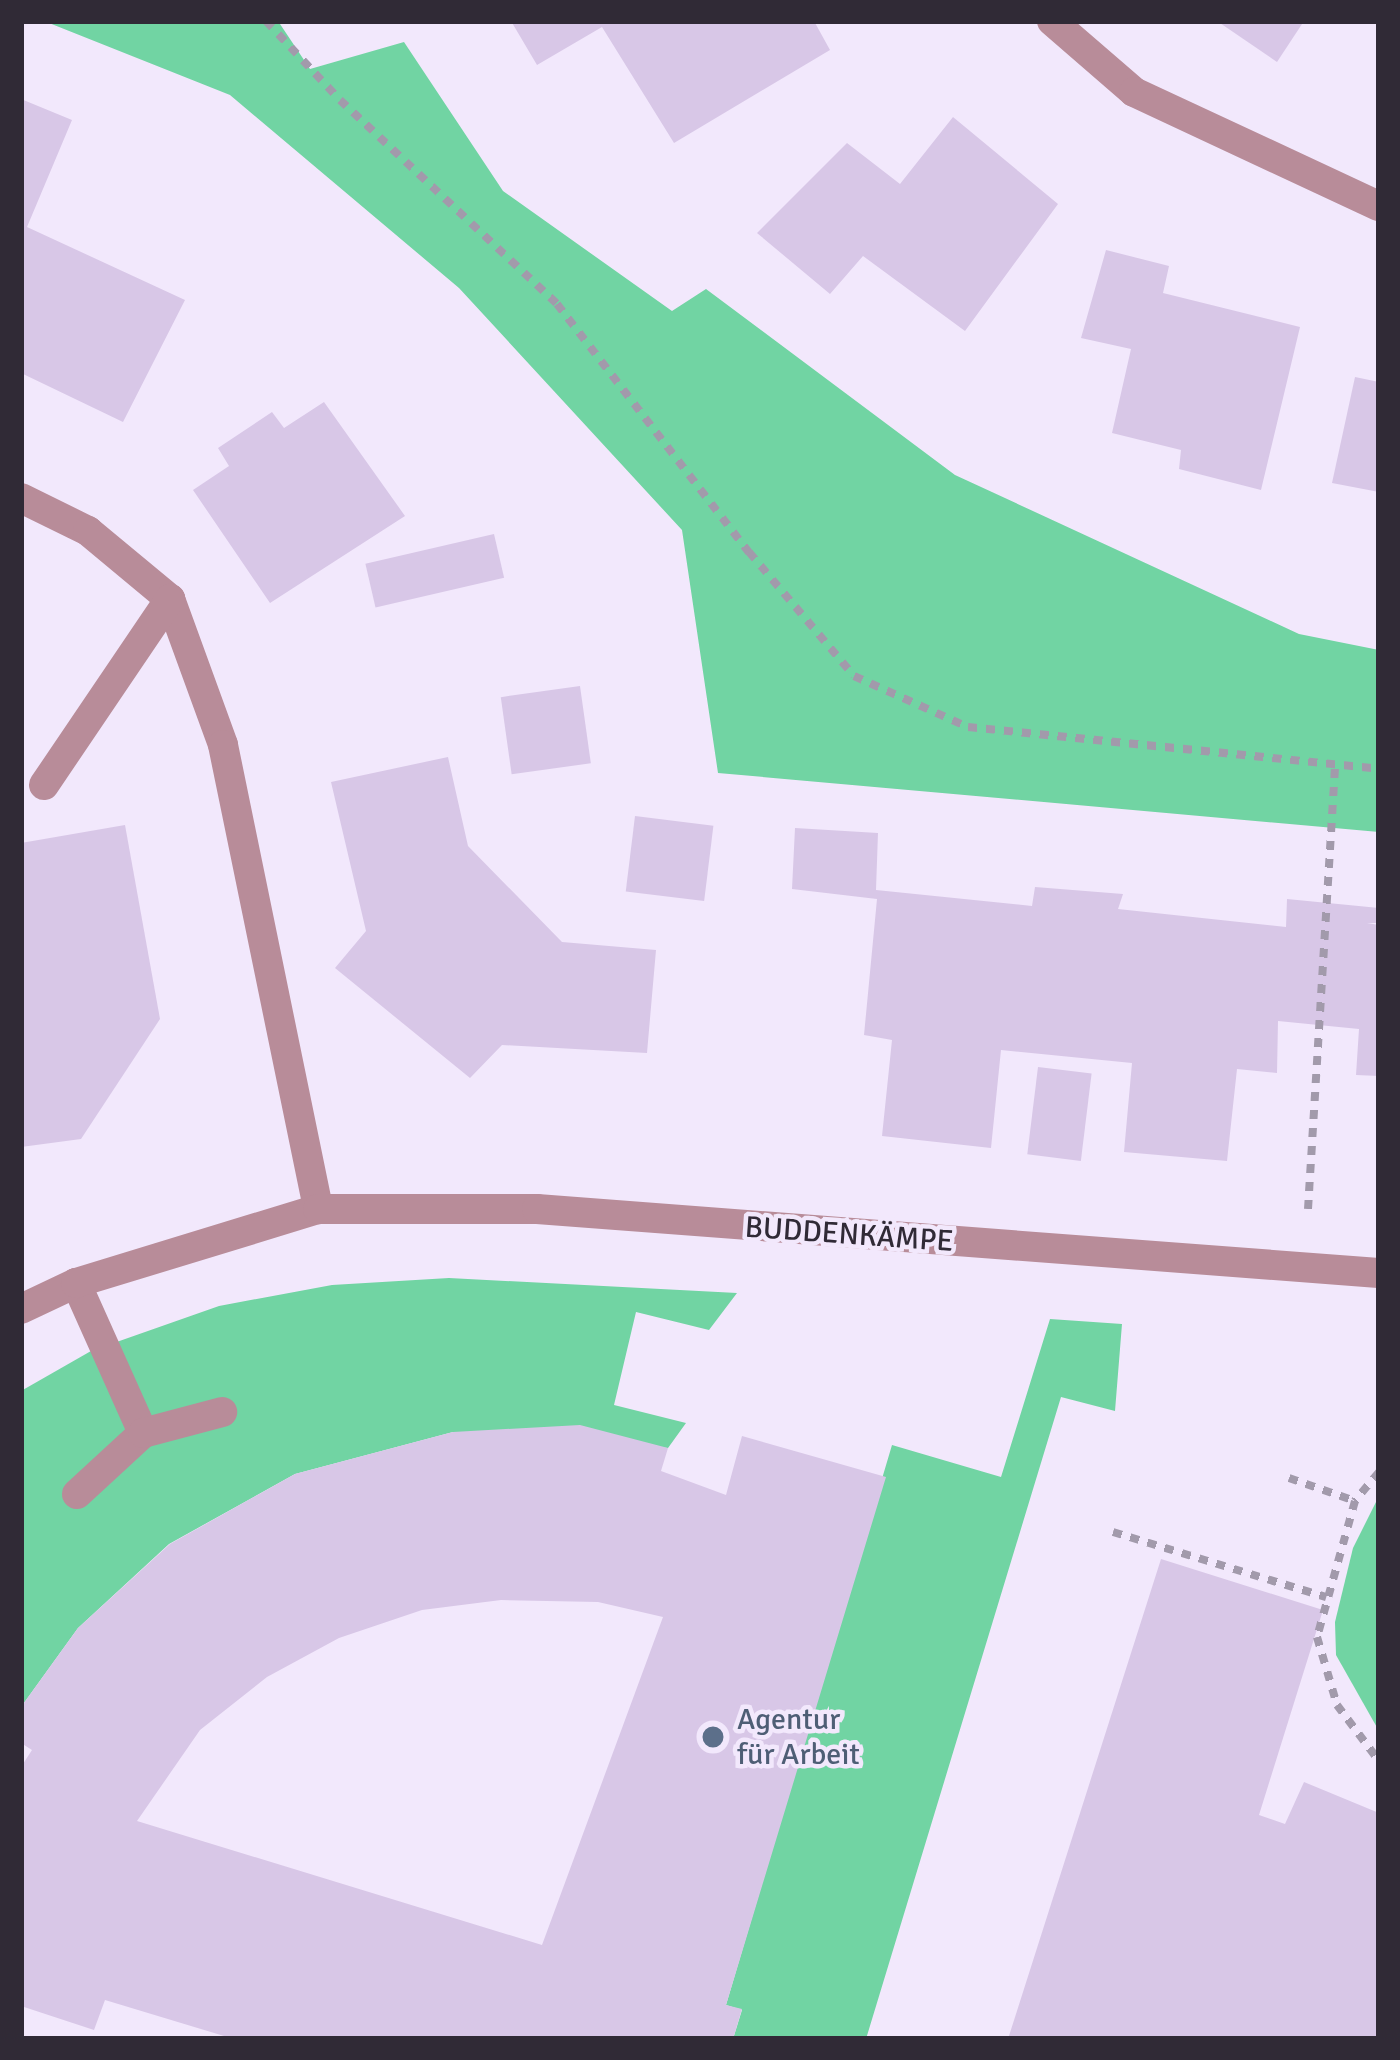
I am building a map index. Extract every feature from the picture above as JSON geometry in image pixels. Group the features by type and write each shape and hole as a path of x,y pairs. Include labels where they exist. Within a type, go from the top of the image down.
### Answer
{"street":[{"path":"1052,21 1134,92 1379,206"},
{"path":"21,498 88,531 170,599 223,745 318,1209"},
{"path":"44,785 170,599"},
{"name":"BUDDENKÄMPE","path":"21,1309 76,1283 318,1209 537,1209 1379,1273"},
{"path":"76,1283 143,1433"},
{"path":"77,1494 143,1433 222,1412"}],"path":[{"path":"266,21 340,100 557,304 748,552 854,676 968,727 1379,769"},
{"path":"1308,1217 1335,764"},
{"path":"1379,1472 1354,1501 1317,1637 1336,1706 1379,1761"},
{"path":"1289,1478 1354,1501"},
{"path":"1113,1532 1326,1597"}],"green space":[{"path":"44,21 278,21 310,69 404,42 503,191 672,311 706,289 955,475 1299,634 1379,650 1379,832 718,773 682,530 459,288 230,95"},
{"path":"449,1278 737,1293 709,1330 636,1312 614,1405 686,1423 668,1448 453,1432 295,1474 169,1544 78,1628 21,1707 21,1391 91,1351 219,1306 332,1285"},
{"path":"1050,1319 1122,1324 1115,1411 1061,1397 866,2039 733,2039 742,2010 726,2005 892,1445 1001,1477"},
{"path":"1379,1496 1379,1731 1336,1655 1335,1622 1353,1548"}],"building":[{"path":"511,21 814,21 830,50 674,143 602,27 537,65"},
{"path":"1217,21 1304,21 1277,62"},
{"path":"21,99 72,120 27,227 185,300 123,422 21,373"},
{"path":"953,117 1058,204 965,331 863,256 830,294 757,233 847,143 900,184"},
{"path":"1106,250 1169,266 1163,293 1300,327 1261,490 1179,469 1181,450 1112,433 1131,349 1081,338"},
{"path":"1355,377 1379,382 1379,492 1332,483"},
{"path":"324,402 405,516 270,603 193,490 229,466 218,448 272,412 284,428"},
{"path":"494,534 504,578 376,608 365,564"},
{"path":"580,686 591,763 512,774 501,697"},
{"path":"448,757 468,846 562,942 656,950 647,1053 502,1045 470,1078 335,968 366,931 331,782"},
{"path":"635,816 713,826 704,901 626,891"},
{"path":"125,825 160,1019 81,1139 21,1147 21,843"},
{"path":"795,828 878,833 876,890 1032,906 1035,887 1123,894 1118,909 1286,927 1287,899 1379,908 1379,923 1367,923 1379,925 1379,1076 1356,1075 1359,1029 1278,1021 1277,1073 1237,1069 1227,1161 1124,1152 1132,1063 1001,1050 991,1148 882,1136 892,1040 864,1035 877,899 792,889"},
{"path":"1038,1067 1092,1074 1081,1161 1027,1154"},
{"name":"Agentur für Arbeit","path":"580,1425 668,1448 661,1471 726,1495 742,1436 886,1477 726,2005 742,2009 733,2039 234,2039 105,2000 94,2030 21,2006 21,1767 32,1750 21,1743 21,1707 78,1628 170,1544 295,1474 453,1432","holes":["501,1600 598,1602 663,1617 542,1945 137,1821 200,1730 267,1677 339,1638 422,1610"]},
{"path":"1161,1559 1323,1610 1259,1815 1285,1824 1304,1782 1379,1813 1379,2039 1008,2039"}],"place":[{"name":"Agentur für Arbeit","path":"713,1737"}]}
